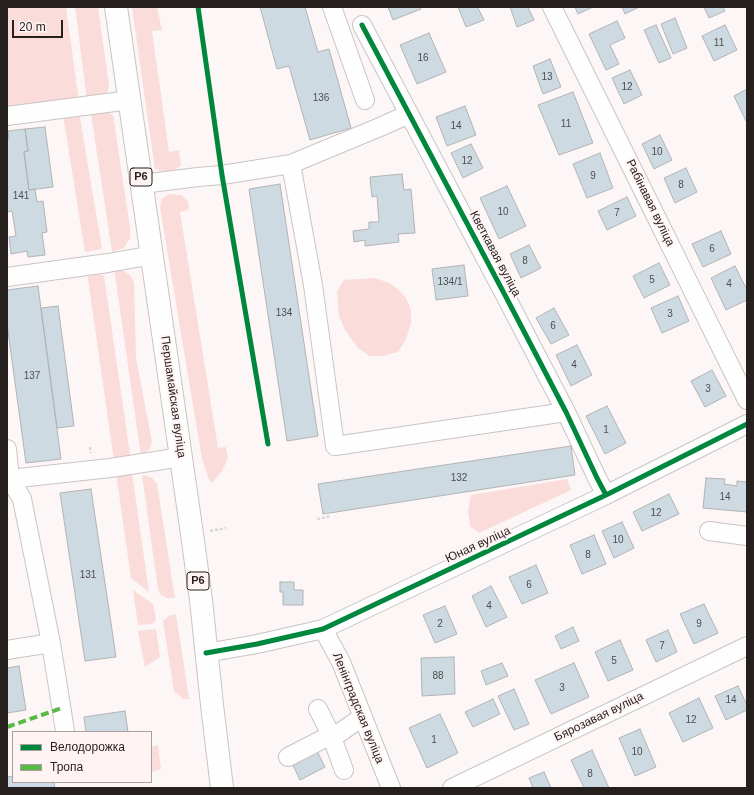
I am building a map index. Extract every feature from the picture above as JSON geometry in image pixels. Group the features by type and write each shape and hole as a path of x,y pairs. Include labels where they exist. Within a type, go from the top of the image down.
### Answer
{"main road":[{"name":"Першамайская вуліца","path":"116,7 182,457 201,600 222,788"}],"street":[{"path":"332,7 365,100"},
{"name":"Рабінавая вуліца","path":"552,7 747,400"},
{"name":"Кветкавая вуліца","path":"362,25 566,412 606,495"},
{"path":"7,116 130,100"},
{"path":"142,184 222,175 291,164 409,114"},
{"path":"291,164 313,286 335,446 566,412"},
{"path":"7,276 108,263 153,255"},
{"name":"Юная вуліца","path":"206,653 257,644 323,629 606,495 747,424"},
{"path":"7,449 10,479 22,499 51,643 65,731"},
{"path":"10,479 182,457"},
{"path":"709,531 747,536"},
{"name":"Ленінградская вуліца","path":"323,629 341,662 391,788"},
{"path":"7,650 51,643"},
{"name":"Бярозавая вуліца","path":"452,788 747,646"},
{"path":"318,709 331,735 344,770"},
{"path":"288,756 331,735 338,734 362,717"}],"path":[{"path":"317,519 328,517 327,513"}],"shaded area":[{"path":"7,7 66,7 79,102 7,112"},
{"path":"75,7 98,7 109,85 108,91 103,96 87,100"},
{"path":"132,7 157,7 162,30 152,31 169,152 179,150 181,166 172,171 161,171 155,169"},
{"path":"94,109 104,110 113,115 130,227 130,238 124,248 112,252 91,114"},
{"path":"79,112 102,249 85,252 63,115"},
{"path":"169,194 181,195 188,201 189,210 180,212 218,448 226,447 228,458 222,471 212,483 209,479 202,459 160,208 162,199"},
{"path":"114,268 121,269 131,276 134,283 136,358 152,442 149,450 141,456"},
{"path":"99,274 104,276 130,454 126,460 114,461 88,279 89,276"},
{"path":"375,278 389,283 399,290 406,298 411,310 411,323 406,339 398,352 383,356 370,356 358,348 345,330 339,316 337,291 344,280"},
{"path":"116,473 132,473 149,592 131,578"},
{"path":"142,475 153,479 157,484 175,598 166,598 160,594 158,590"},
{"path":"567,479 571,490 479,533 470,526 468,511 471,495"},
{"path":"133,590 153,604 156,620 152,624 138,625"},
{"path":"176,614 189,699 183,699 174,691 163,621 169,616"},
{"path":"156,629 160,657 145,667 138,631"},
{"path":"158,745 161,769 152,772 152,747"}],"building":[{"path":"260,7 305,7 318,52 329,49 351,128 310,140 289,66 277,69"},
{"path":"388,7 420,7 421,9 393,20"},
{"path":"458,7 480,7 478,8 484,20 466,27"},
{"path":"510,7 528,7 534,20 517,27"},
{"path":"575,7 593,7 578,14"},
{"path":"622,7 639,7 625,14"},
{"path":"704,7 723,7 725,11 709,18"},
{"path":"675,18 687,48 673,54 661,24"},
{"path":"617,21 625,38 610,45 619,64 606,70 589,34"},
{"path":"656,25 671,58 659,63 644,30"},
{"path":"725,25 737,50 714,61 702,36"},
{"path":"429,33 446,72 417,84 400,45"},
{"path":"550,59 561,87 543,94 533,66"},
{"path":"630,70 642,95 624,104 612,78"},
{"path":"747,89 747,120 746,121 734,96"},
{"path":"573,92 593,143 559,155 538,105"},
{"path":"465,106 476,135 447,146 436,117"},
{"path":"45,127 53,187 29,190 24,152 28,151 25,129"},
{"path":"25,129 28,151 24,152 29,190 35,189 37,202 43,201 47,232 42,233 45,255 28,257 27,251 11,254 9,237 16,236 12,211 7,212 8,131"},
{"path":"660,135 672,160 654,169 642,144"},
{"path":"471,144 483,168 463,178 451,153"},
{"path":"600,153 613,188 587,198 573,164"},
{"path":"686,168 697,192 675,203 664,178"},
{"path":"402,174 404,190 411,189 415,233 398,234 399,242 365,246 365,240 354,242 353,231 369,229 369,222 379,222 377,196 372,197 370,177"},
{"path":"280,184 318,436 287,441 249,189"},
{"path":"507,186 526,226 499,239 480,198"},
{"path":"627,197 636,216 607,230 598,211"},
{"path":"721,231 731,254 703,267 692,244"},
{"path":"529,245 541,268 521,278 510,254"},
{"path":"659,263 670,285 644,298 633,276"},
{"path":"464,265 468,296 436,300 432,269"},
{"path":"735,266 747,290 747,300 726,310 711,278"},
{"path":"38,286 61,459 26,463 7,324 7,290"},
{"path":"678,296 689,321 662,333 651,308"},
{"path":"58,306 74,426 57,428 41,308"},
{"path":"554,308 569,335 551,344 536,318"},
{"path":"577,345 592,375 571,386 556,355"},
{"path":"712,370 726,396 705,407 691,381"},
{"path":"607,406 626,443 605,454 586,416"},
{"path":"571,446 575,475 323,514 318,484"},
{"path":"706,478 725,479 724,484 737,486 737,481 747,482 747,512 703,508"},
{"path":"91,489 116,657 85,661 60,493"},
{"path":"669,494 679,514 642,531 633,512"},
{"path":"622,522 634,548 614,558 602,531"},
{"path":"594,535 606,564 582,574 570,545"},
{"path":"536,565 548,593 522,604 509,577"},
{"path":"280,582 294,582 294,590 303,590 303,605 283,605 283,592 280,592"},
{"path":"491,586 507,617 486,627 472,596"},
{"path":"704,604 718,633 694,644 680,614"},
{"path":"445,606 457,634 435,643 423,615"},
{"path":"573,627 579,641 561,649 555,636"},
{"path":"668,630 677,652 656,662 646,640"},
{"path":"620,640 633,670 608,681 595,652"},
{"path":"454,657 455,694 422,696 421,658"},
{"path":"502,663 508,676 486,685 481,671"},
{"path":"574,663 589,697 551,714 535,680"},
{"path":"19,666 26,710 7,713 7,668"},
{"path":"738,686 747,705 747,710 726,720 715,696"},
{"path":"514,689 529,724 514,730 498,696"},
{"path":"699,698 713,728 683,742 669,713"},
{"path":"493,699 500,714 473,727 465,712"},
{"path":"125,711 128,731 86,731 84,717"},
{"path":"440,714 458,753 427,768 409,728"},
{"path":"640,729 656,767 635,776 619,738"},
{"path":"316,749 325,767 300,780 291,761"},
{"path":"592,750 609,788 584,788 571,760"},
{"path":"544,772 551,788 533,788 529,778"},
{"path":"12,776 12,783 54,783 55,788 7,788 7,777"}],"marked path":[{"path":"7,727 62,708"}],"cycle path":[{"path":"198,7 222,175 268,444"},
{"path":"362,25 566,412 606,495"},
{"path":"206,653 257,644 323,629 606,495 747,424"}]}
